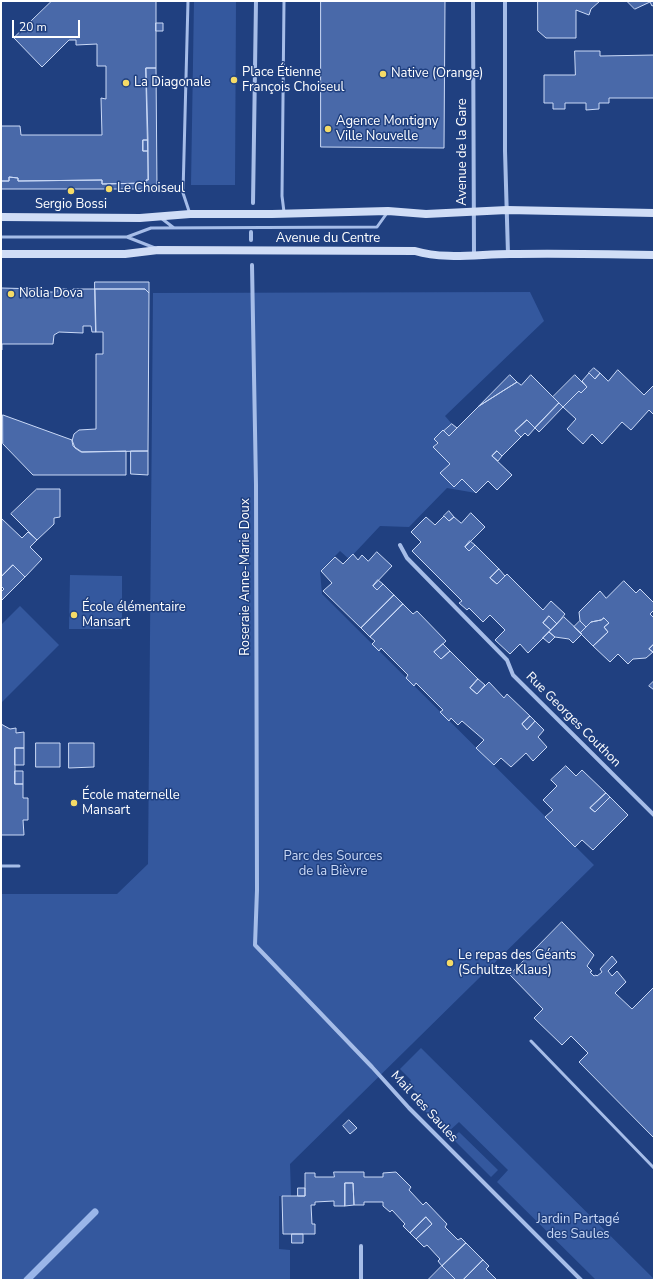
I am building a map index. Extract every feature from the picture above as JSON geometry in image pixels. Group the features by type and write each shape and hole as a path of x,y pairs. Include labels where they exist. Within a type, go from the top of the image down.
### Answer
{"main road":[{"name":"Avenue du Centre","path":"1,217 140,218 190,214 284,214 388,211 426,214 507,210 654,213"},
{"name":"Avenue du Centre","path":"1,254 125,254 158,250 415,251 425,254 474,256 508,254 654,255"}],"street":[{"path":"253,204 256,1"},
{"name":"Avenue de la Gare","path":"473,1 474,256"},
{"path":"505,1 508,254"},
{"path":"251,232 251,240"},
{"name":"Roseraie Anne-Marie Doux","path":"252,265 256,485 257,890 255,945"},
{"name":"Rue Georges Couthon","path":"400,545 407,558 507,660 513,675 654,815"},
{"name":"Mail des Saules","path":"255,945 372,1067 409,1108 581,1280"},
{"path":"361,1246 361,1280"}],"lane":[{"path":"188,1 183,193 190,214"},
{"path":"284,1 282,196 284,214"},
{"path":"1,237 127,237 151,228 377,227 388,211"},
{"path":"160,217 174,228"},
{"path":"127,237 158,250"},
{"path":"1,866 19,866"},
{"path":"531,1041 654,1168"}],"green space":[{"path":"194,1 236,1 235,185 191,185"},
{"name":"Parc des Sources de la Bièvre","path":"530,292 544,321 445,416 452,424 433,447 450,464 441,473 454,487 462,479 476,493 447,488 409,527 380,526 349,559 340,551 320,571 322,594 594,865 290,1164 291,1196 279,1196 279,1249 290,1250 290,1280 1,1280 1,894 117,894 148,864 153,293"},
{"path":"70,575 122,576 122,629 69,629"},
{"path":"20,606 59,645 1,703 1,625"},
{"name":"Jardin Partagé des Saules","path":"421,1048 654,1280 596,1280 497,1182 508,1170 459,1122 447,1133 415,1101 420,1096 408,1084 411,1080 400,1069"},
{"path":"459,1132 498,1170 491,1177 452,1138"}],"building":[{"name":"La Diagonale","path":"52,1 156,1 156,68 146,68 148,140 143,140 143,151 148,151 148,180 146,180 146,183 102,184 102,180 18,181 18,178 9,177 9,181 1,181 1,126 20,126 21,135 102,135 101,98 106,99 106,66 97,66 97,44 76,45 76,40 69,40 42,67 14,38"},
{"name":"Native (Orange)","path":"321,1 445,1 444,148 321,147"},
{"path":"538,1 600,1 591,9 589,15 576,10 576,38 546,38 538,31"},
{"path":"627,1 654,1 654,5 652,6 650,2 635,9"},
{"path":"156,23 163,23 163,31 156,31"},
{"path":"575,51 600,51 600,56 654,55 654,98 609,98 609,103 599,103 599,109 586,110 586,103 565,103 565,109 553,109 553,103 544,103 544,75 575,75"},
{"path":"146,68 156,68 157,189 1,189 1,181 9,181 9,177 18,178 18,181 102,180 102,184 146,183 146,180 148,180"},
{"path":"143,140 148,140 148,151 143,151"},
{"path":"95,282 149,282 149,293 145,289 95,289"},
{"path":"1,288 39,289 39,292 57,292 57,289 67,289 67,292 70,292 73,289 95,289 96,332 92,332 91,326 83,326 83,333 59,332 54,335 53,344 2,344 1,350"},
{"path":"95,289 145,289 149,293 148,451 82,452 73,446 72,441 74,434 79,430 96,429 96,354 103,354 103,332 96,332"},
{"path":"594,368 600,373 595,379 589,373"},
{"path":"618,370 644,395 654,385 654,415 649,410 631,430 622,422 602,444 592,434 583,444 567,429 576,419 563,407 579,391 581,393 587,387 582,381 589,373 595,379 600,373 608,381"},
{"path":"510,375 517,382 479,406"},
{"path":"531,375 559,403 535,428 527,420 515,431 521,437 502,456 497,451 492,456 512,475 497,490 488,481 476,493 462,479 454,487 440,473 450,464 433,447 438,443 434,439 443,430 449,436 479,406 517,382 521,385"},
{"path":"575,375 587,387 581,393 579,391 563,407 553,397"},
{"path":"559,403 563,407 539,432 535,428"},
{"path":"3,415 72,440 75,448 81,452 126,451 126,475 33,475 3,444"},
{"path":"527,420 535,428 528,436 525,433 521,437 515,431"},
{"path":"452,424 457,428 449,436 444,431"},
{"path":"131,451 148,451 148,475 131,474"},
{"path":"497,451 502,456 498,461 492,456"},
{"path":"37,489 60,489 60,517 54,518 54,524 37,540 11,514"},
{"path":"449,511 454,517 449,521 444,516"},
{"path":"471,513 485,527 465,547 469,551 475,545 499,569 490,578 497,584 507,574 543,610 551,601 565,614 557,624 549,616 543,623 551,630 528,653 520,644 510,654 495,640 505,630 490,615 483,622 469,608 467,610 459,603 462,601 412,551 421,542 411,532 426,517 435,525 444,516 449,521 454,517 461,523"},
{"path":"2,519 22,538 28,532 37,540 30,547 42,559 25,577 13,565 1,577"},
{"path":"470,541 475,545 469,551 465,547"},
{"path":"377,552 392,566 373,586 377,590 383,584 394,595 361,628 323,591 332,583 321,571 335,557 343,564 353,554 358,560 362,555 368,561"},
{"path":"13,565 25,577 1,601 1,592 4,589 1,586 1,577"},
{"path":"499,569 505,576 497,584 490,578"},
{"path":"378,580 383,584 377,590 373,586"},
{"path":"624,581 636,593 640,589 654,603 654,610 650,614 654,618 654,644 649,649 653,652 646,658 633,659 628,664 618,654 610,662 593,646 608,632 604,627 609,623 604,618 591,622 586,627 580,621 579,612 600,591 606,598"},
{"path":"394,595 403,604 370,637 361,628"},
{"path":"403,604 413,614 417,611 446,641 434,652 441,659 450,651 478,679 470,688 477,694 489,682 504,698 507,694 530,716 522,724 527,730 535,721 544,730 538,737 547,747 533,761 526,753 511,767 501,758 494,765 476,748 484,740 462,721 458,725 451,718 449,721 440,712 443,710 416,683 414,686 406,678 408,675 381,648 379,651 372,644 375,641 370,637"},
{"path":"549,616 557,624 551,630 543,623"},
{"path":"564,617 582,634 573,643 569,639 555,637 549,632"},
{"path":"604,618 609,623 604,627 608,632 593,646 580,633 591,622"},
{"path":"580,621 586,627 580,633 574,627"},
{"path":"549,632 555,637 549,643 543,638"},
{"path":"443,644 450,651 441,659 434,652"},
{"path":"654,644 654,653 649,649"},
{"path":"478,679 485,685 477,694 470,688"},
{"path":"654,681 654,690 649,686"},
{"path":"530,716 535,721 527,730 522,724"},
{"path":"1,724 10,729 16,728 16,733 24,732 24,748 15,748 15,784 23,784 23,798 28,798 28,820 23,820 24,835 1,835"},
{"path":"36,743 60,743 60,767 36,767"},
{"path":"69,743 94,743 94,767 69,768"},
{"path":"15,748 24,748 24,765 15,765"},
{"path":"566,766 576,776 582,770 606,793 590,808 595,812 610,797 628,815 593,850 582,840 575,847 545,817 553,810 543,800 557,786 551,780"},
{"path":"15,771 23,771 23,784 15,784"},
{"path":"606,793 610,797 595,812 590,808"},
{"path":"562,922 594,955 587,966 592,971 590,972 594,976 597,976 602,972 600,969 612,956 617,962 608,971 612,976 617,971 626,982 615,993 632,1009 654,987 654,1138 579,1062 588,1053 571,1036 562,1045 534,1018 543,1009 510,975"},
{"path":"349,1120 357,1128 350,1134 343,1126"},
{"path":"334,1172 364,1172 364,1177 383,1177 383,1173 396,1172 411,1187 409,1190 423,1205 426,1202 447,1224 445,1227 458,1240 461,1238 466,1243 442,1266 438,1261 440,1259 427,1245 424,1247 416,1239 432,1224 426,1217 410,1233 403,1226 405,1224 392,1210 390,1212 383,1206 383,1202 364,1202 364,1205 354,1205 353,1183 345,1183 345,1206 334,1206 334,1201 315,1202 315,1205 311,1205 312,1224 315,1224 315,1234 283,1234 282,1196 305,1196 305,1173 315,1173 315,1177 334,1177"},
{"path":"345,1183 353,1183 354,1205 345,1206"},
{"path":"298,1188 305,1188 305,1196 298,1196"},
{"path":"426,1217 432,1224 416,1239 410,1233"},
{"path":"292,1234 303,1234 303,1243 292,1243"},
{"path":"466,1243 483,1260 463,1280 456,1280 442,1266"},
{"path":"483,1260 489,1266 486,1269 497,1280 463,1280"},
{"path":"442,1266 456,1280 428,1280"}],"waterway":[{"path":"27,1280 95,1212"}],"place":[{"name":"Native (Orange)","path":"383,74"},
{"name":"Place Étienne François Choiseul","path":"234,80"},
{"name":"La Diagonale","path":"126,83"},
{"name":"Agence Montigny Ville Nouvelle","path":"328,129"},
{"name":"Le Choiseul","path":"109,189"},
{"name":"Sergio Bossi","path":"71,191"},
{"name":"Nolia Dova","path":"11,294"},
{"name":"École élémentaire Mansart","path":"74,615"},
{"name":"École maternelle Mansart","path":"74,803"},
{"name":"Le repas des Géants (Schultze Klaus)","path":"450,963"}]}
